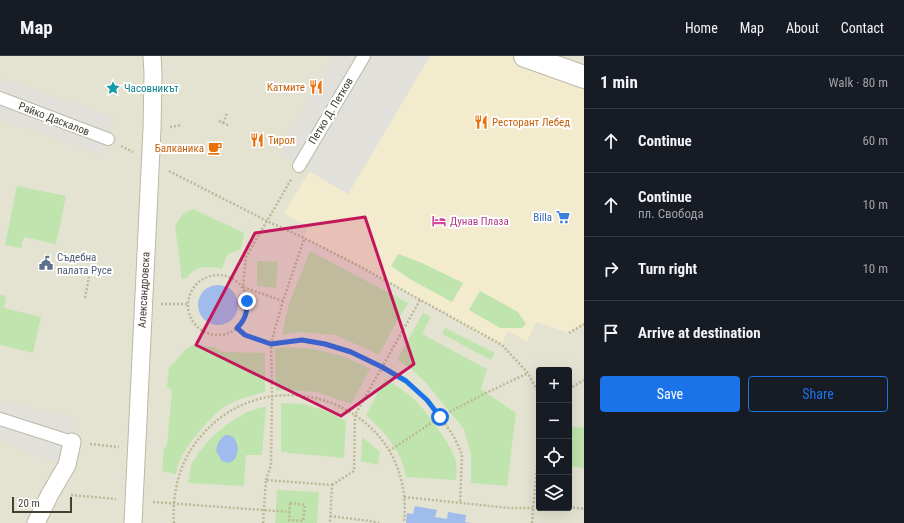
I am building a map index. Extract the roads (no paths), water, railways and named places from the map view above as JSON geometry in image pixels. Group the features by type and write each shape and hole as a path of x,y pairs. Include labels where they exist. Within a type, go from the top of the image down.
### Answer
{"street":[{"name":"Александровска","path":"133,523 150,161 153,80 152,56"},
{"path":"525,56 584,77"},
{"path":"36,523 50,494 67,465 72,442"}],"lane":[{"name":"Петко Д. Петков","path":"299,166 364,56"},
{"name":"Райко Даскалов","path":"0,98 108,139"},
{"path":"0,419 72,442"}],"water":[{"path":"222,285 229,288 235,294 238,305 237,313 229,322 222,325 214,325 207,322 199,313 198,301 201,294 210,286"},
{"path":"225,435 229,435 235,439 238,450 236,458 229,463 222,461 216,451 219,442"},
{"path":"415,506 437,510 435,517 447,519 448,512 466,515 465,522 472,523 406,523 407,513 413,514"}],"place":[{"name":"Катмите","path":"316,87"},
{"name":"Часовникът","path":"113,88"},
{"name":"Ресторант Лебед","path":"481,122"},
{"name":"Тирол","path":"257,140"},
{"name":"Балканика","path":"215,148"},
{"name":"Billa","path":"563,217"},
{"name":"Дунав Плаза","path":"439,221"},
{"name":"Съдебна палата Русе","path":"46,263"}]}
